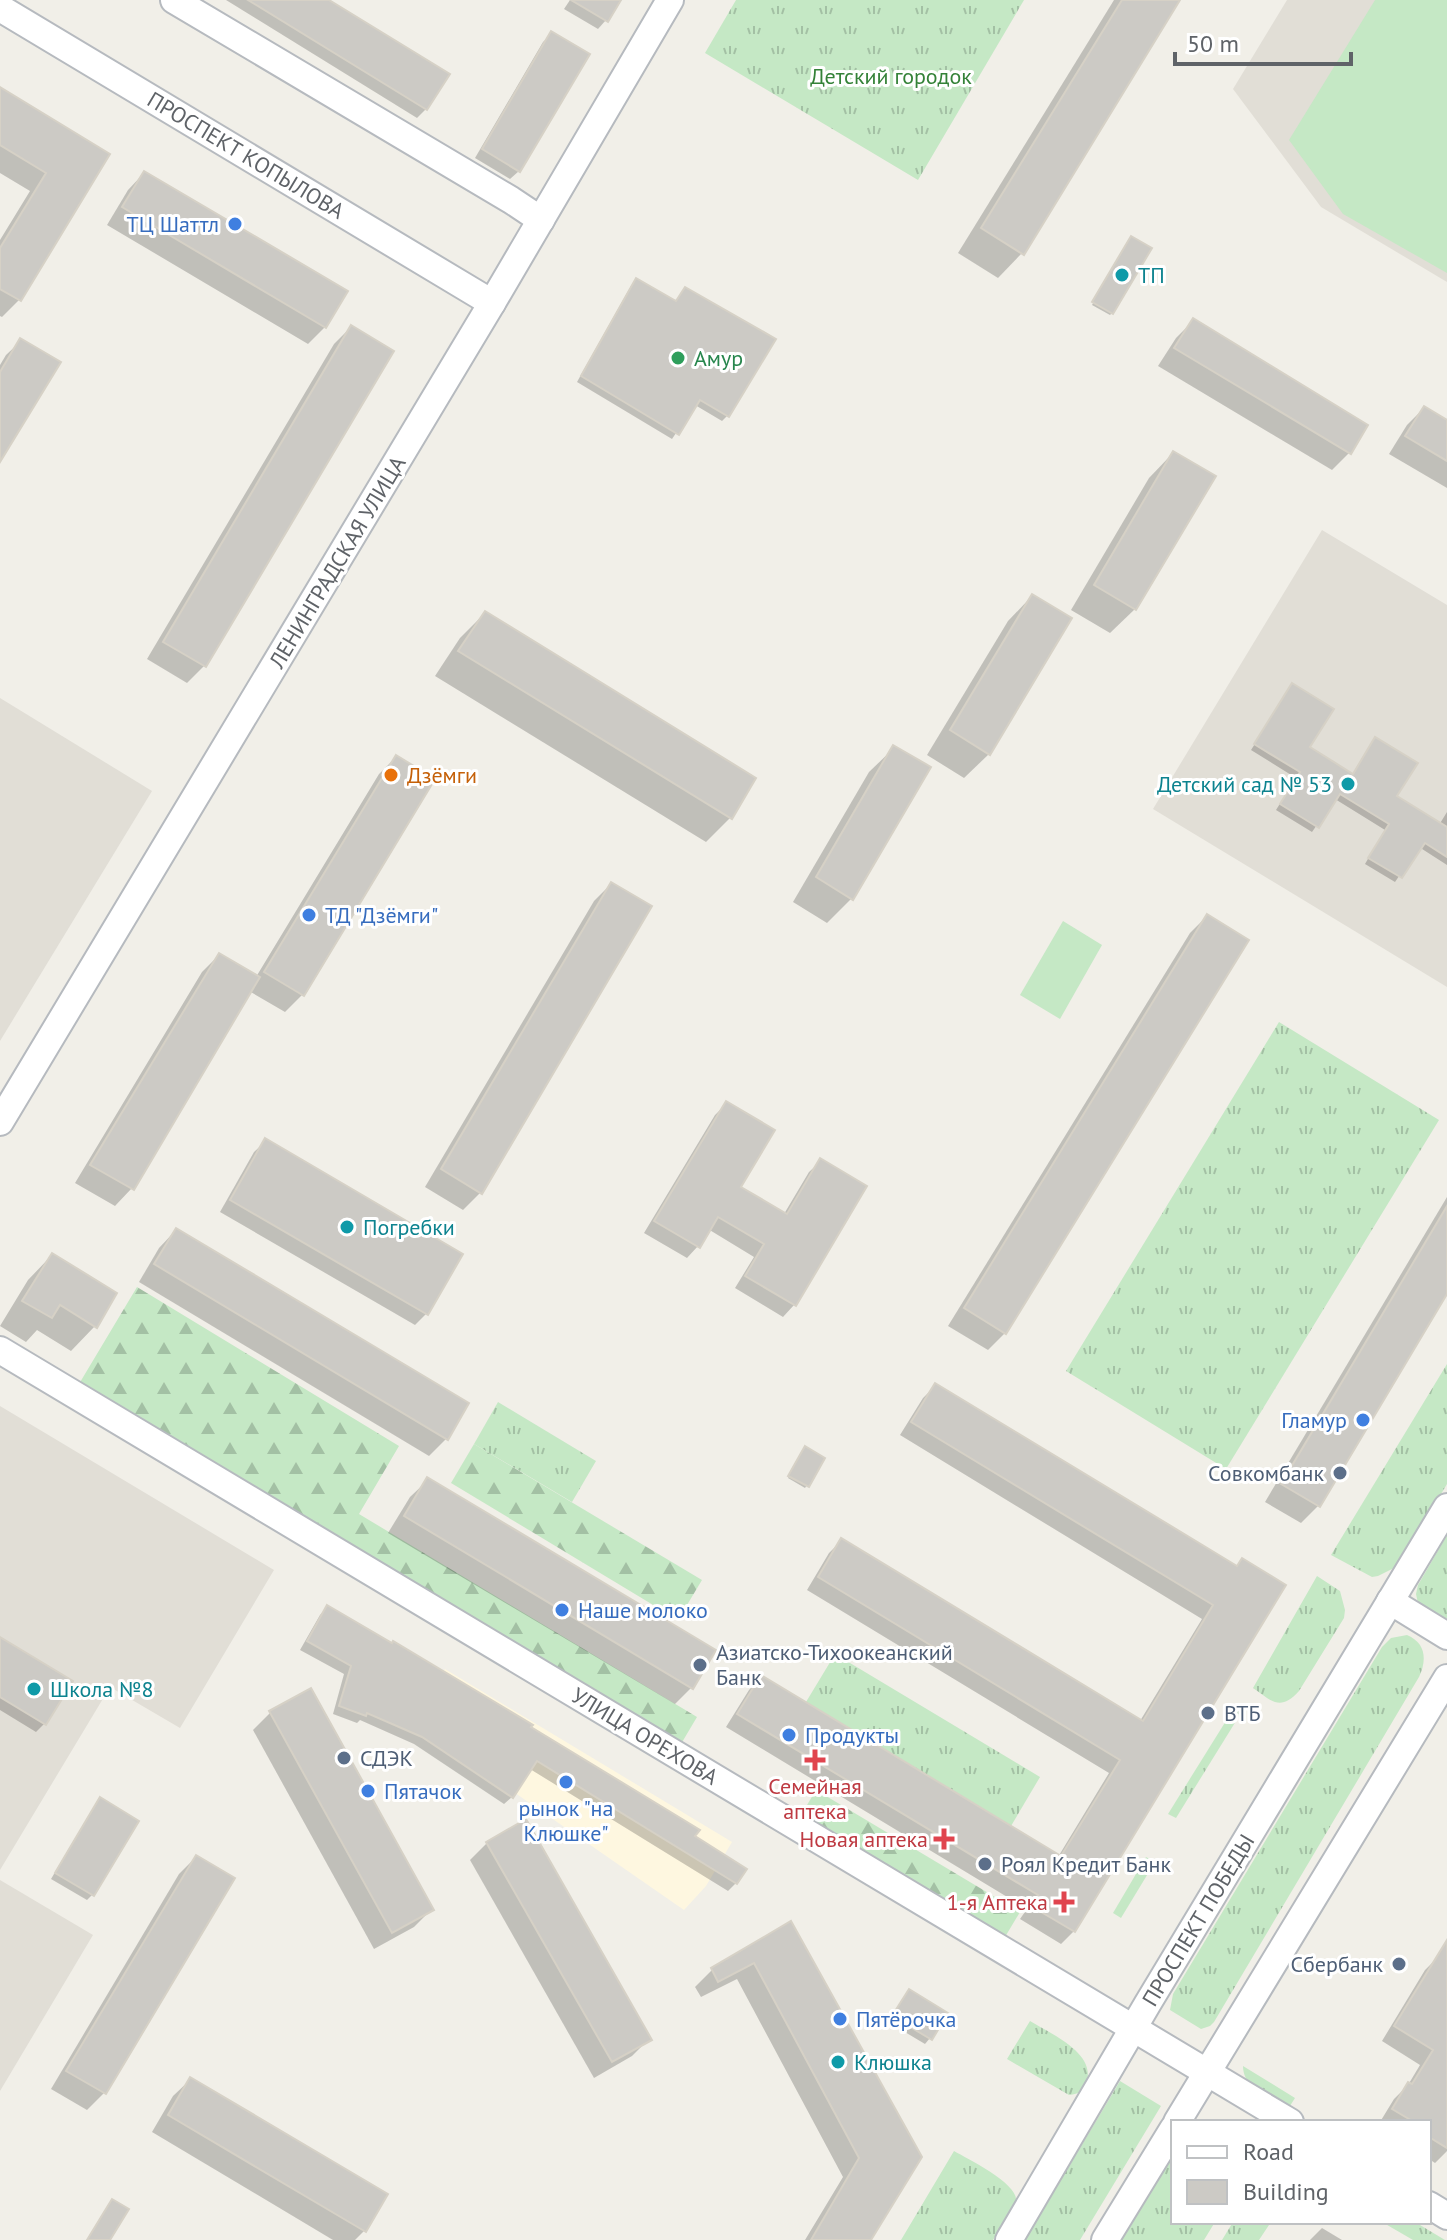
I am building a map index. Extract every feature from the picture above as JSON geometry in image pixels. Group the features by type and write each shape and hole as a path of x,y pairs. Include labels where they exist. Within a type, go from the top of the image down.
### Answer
{"main road":[{"path":"174,0 541,220"},
{"name":"ЛЕНИНГРАДСКАЯ УЛИЦА","path":"0,1122 492,303 670,0"},
{"name":"ПРОСПЕКТ КОПЫЛОВА","path":"0,8 492,303"},
{"name":"УЛИЦА ОРЕХОВА","path":"0,1350 1287,2120"},
{"name":"ПРОСПЕКТ ПОБЕДЫ","path":"1009,2240 1447,1507"},
{"path":"1390,1601 1447,1636"},
{"path":"1178,2120 1447,1678"},
{"path":"1105,2240 1171,2132"}],"shaded area":[{"path":"1287,0 1447,0 1447,282 1321,207 1233,89"},
{"path":"1322,530 1447,605 1447,987 1153,809"},
{"path":"0,698 152,791 0,1041"},
{"path":"0,1406 274,1570 180,1728 110,1687 0,1870"},
{"name":"рынок \"на Клюшке\"","path":"445,1669 732,1842 706,1886 684,1910 413,1722"},
{"path":"0,1880 93,1935 0,2091"}],"green space":[{"name":"Детский городок","path":"736,0 1024,0 918,180 705,53"},
{"path":"1375,0 1447,0 1447,273 1343,214 1289,140"},
{"path":"1063,921 1102,945 1060,1019 1020,995"},
{"path":"1279,1022 1439,1120 1226,1469 1066,1371"},
{"path":"137,1287 399,1446 359,1514 697,1717 678,1749 73,1394"},
{"path":"1447,1364 1447,1484 1403,1558 1394,1568 1372,1577 1331,1555"},
{"path":"498,1402 596,1461 572,1502 474,1444"},
{"path":"474,1444 702,1580 678,1620 451,1483"},
{"path":"1447,1535 1447,1618 1440,1620 1419,1608 1416,1594 1418,1585"},
{"path":"1317,1576 1340,1591 1344,1618 1299,1691 1286,1701 1276,1702 1253,1688"},
{"path":"1407,1635 1418,1643 1423,1653 1419,1677 1214,2022 1201,2029 1170,2010 1173,1994 1382,1647 1391,1638"},
{"path":"835,1654 1040,1777 1011,1826 806,1702"},
{"path":"1234,1708 1241,1713 1176,1818 1168,1814"},
{"path":"816,1790 1020,1912 1002,1942 798,1820"},
{"path":"1146,1857 1155,1862 1121,1918 1113,1913"},
{"path":"1030,2021 1069,2045 1084,2061 1088,2071 1087,2081 1081,2091 1069,2095 1007,2059"},
{"path":"1243,2066 1295,2098 1288,2109 1253,2087 1244,2074"},
{"path":"1120,2081 1161,2106 1080,2240 1025,2240"},
{"path":"1171,2147 1171,2224 1214,2224 1204,2240 1115,2240"},
{"path":"954,2151 1010,2187 1016,2201 1009,2215 993,2240 901,2240"},
{"path":"1232,2224 1270,2224 1259,2240 1222,2240"},
{"path":"1385,2224 1418,2224 1445,2240 1413,2240"}],"building":[{"path":"248,0 329,0 450,74 427,110"},
{"path":"571,0 621,0 608,22"},
{"path":"1122,0 1180,0 1024,255 981,228"},
{"path":"551,31 590,54 520,172 482,149"},
{"path":"0,87 110,154 21,301 0,289 0,248 46,173 0,145"},
{"path":"144,171 348,291 326,328 122,207"},
{"name":"ТП","path":"1131,236 1152,248 1113,314 1092,302"},
{"name":"Амур","path":"636,278 676,301 685,287 776,339 729,417 700,400 679,435 581,376"},
{"path":"1193,318 1368,425 1351,454 1174,348"},
{"path":"351,325 394,351 206,667 163,642"},
{"path":"20,338 61,362 0,462 0,372"},
{"path":"1424,406 1447,420 1447,461 1405,436"},
{"path":"1173,451 1216,476 1136,610 1094,585"},
{"path":"1032,594 1072,618 990,755 950,730"},
{"path":"485,611 756,778 732,819 458,651"},
{"name":"Детский сад № 53","path":"1292,683 1334,709 1310,747 1353,774 1375,737 1418,763 1397,796 1447,827 1447,857 1425,843 1402,878 1368,858 1389,824 1340,794 1319,828 1280,804 1300,772 1254,744"},
{"path":"893,745 931,767 853,900 816,877"},
{"path":"396,755 435,779 304,996 264,972"},
{"path":"611,882 652,906 482,1194 441,1169"},
{"path":"1207,914 1249,940 1006,1334 964,1308"},
{"path":"219,953 260,977 134,1190 90,1165"},
{"path":"726,1101 775,1130 741,1187 787,1214 820,1158 867,1186 796,1306 745,1276 764,1244 718,1217 700,1248 654,1221"},
{"name":"Погребки","path":"265,1138 463,1254 428,1315 230,1200"},
{"path":"1447,1206 1447,1294 1320,1507 1281,1484"},
{"path":"176,1228 469,1403 448,1440 154,1264"},
{"path":"52,1253 117,1293 97,1328 60,1305 52,1318 22,1301"},
{"path":"935,1383 1237,1566 1242,1558 1286,1585 1075,1932 1031,1906 1038,1895 737,1714 761,1675 1061,1856 1120,1760 818,1577 841,1538 1143,1721 1213,1605 911,1422"},
{"path":"805,1446 825,1458 809,1487 788,1476"},
{"path":"427,1477 716,1650 693,1689 404,1516"},
{"path":"327,1605 533,1725 531,1727 700,1830 695,1836 747,1869 737,1884 537,1761 513,1798 422,1737 367,1713 366,1716 339,1706 351,1666 307,1641"},
{"name":"Школа №8","path":"0,1637 73,1681 46,1725 0,1697"},
{"path":"311,1688 434,1910 392,1933 269,1711"},
{"path":"100,1797 139,1821 94,1896 55,1873"},
{"path":"526,1819 652,2040 612,2062 486,1842"},
{"path":"196,1855 235,1878 106,2094 66,2071"},
{"name":"Клюшка","path":"791,1921 922,2157 871,2240 811,2240 859,2158 754,1963 718,1982 711,1968"},
{"path":"1447,1940 1447,2148 1431,2138 1431,2120 1411,2120 1392,2109 1433,2050 1394,2026"},
{"path":"909,1989 948,2013 932,2040 892,2016"},
{"path":"190,2077 388,2194 366,2232 168,2115"},
{"path":"112,2199 129,2209 110,2240 87,2240"}],"place":[{"name":"ТЦ Шаттл","path":"235,224"},
{"name":"ТП","path":"1122,275"},
{"name":"Амур","path":"678,358"},
{"name":"Дзёмги","path":"391,775"},
{"name":"Детский сад № 53","path":"1348,784"},
{"name":"ТД \"Дзёмги\"","path":"309,915"},
{"name":"Погребки","path":"347,1227"},
{"name":"Гламур","path":"1363,1420"},
{"name":"Совкомбанк","path":"1340,1473"},
{"name":"Наше молоко","path":"562,1610"},
{"name":"Азиатско-Тихоокеанский Банк","path":"700,1665"},
{"name":"Школа №8","path":"34,1689"},
{"name":"ВТБ","path":"1208,1713"},
{"name":"Продукты","path":"789,1735"},
{"name":"СДЭК","path":"344,1758"},
{"name":"Семейная аптека","path":"815,1760"},
{"name":"рынок \"на Клюшке\"","path":"566,1782"},
{"name":"Пятачок","path":"368,1791"},
{"name":"Новая аптека","path":"944,1839"},
{"name":"Роял Кредит Банк","path":"985,1864"},
{"name":"1-я Аптека","path":"1064,1902"},
{"name":"Сбербанк","path":"1399,1964"},
{"name":"Пятёрочка","path":"840,2019"},
{"name":"Клюшка","path":"838,2062"}]}
